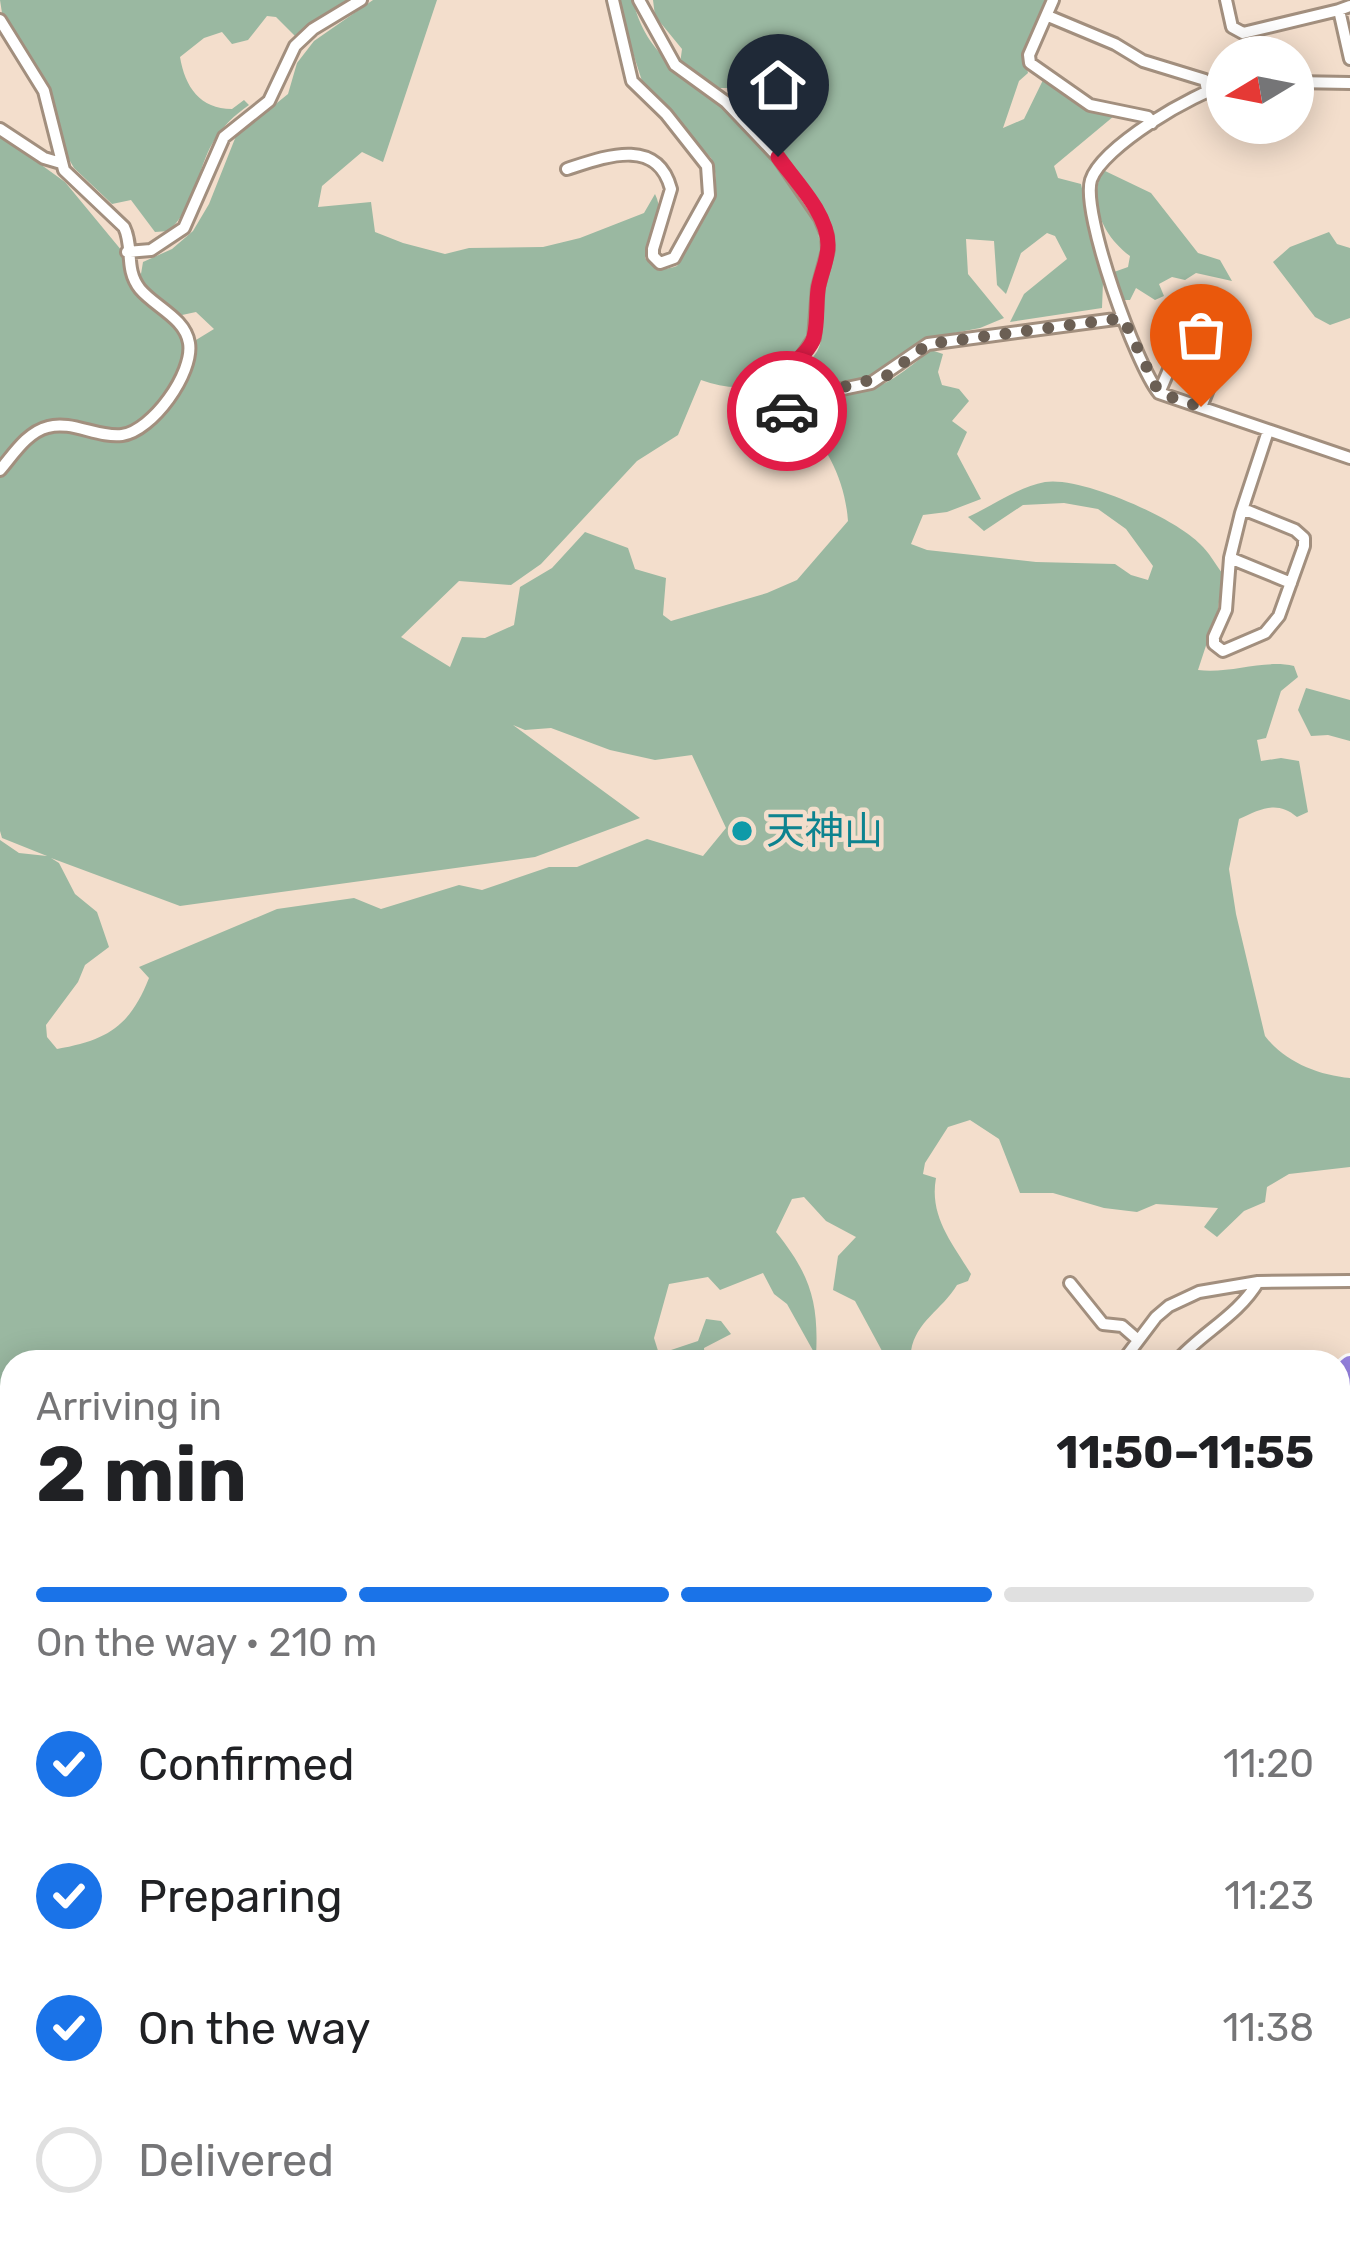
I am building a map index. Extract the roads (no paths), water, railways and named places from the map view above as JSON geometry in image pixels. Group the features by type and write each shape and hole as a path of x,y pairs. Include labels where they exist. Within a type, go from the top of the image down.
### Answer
{"street":[{"path":"127,252 151,250 184,228 224,137 269,101 295,46 313,29 361,0"},
{"path":"568,169 617,153 632,153 659,166 671,189 652,249 660,263 674,259 709,195 707,166 666,114 632,81 613,0"},
{"path":"639,0 676,65 726,102 778,157 827,235 814,338 796,365 765,389 764,405 772,415 784,413 804,397 872,383 928,344 1123,318"},
{"path":"1052,0 1030,63 1090,105 1148,117 1153,123"},
{"path":"1226,0 1232,27 1243,33 1344,8 1350,59"},
{"path":"1048,16 1115,44 1143,62 1205,80 1206,85"},
{"path":"0,20 44,92 61,164 124,227 129,236 130,270 140,289 183,328 189,340 184,377 150,418 127,434 47,427 25,441 0,470"},
{"path":"1314,82 1350,83"},
{"path":"1206,91 1153,123 1098,167 1089,192 1123,318 1159,393 1350,458"},
{"path":"0,129 61,164"},
{"path":"1159,393 1188,325 1228,339 1201,407"},
{"path":"1241,513 1264,518 1304,538 1279,616 1265,633 1223,650 1214,644 1214,637 1226,610 1230,558 1241,513 1268,431"},
{"path":"1230,558 1291,583"},
{"path":"1131,1350 1156,1317 1183,1298 1216,1287 1350,1281"},
{"path":"1187,1350 1219,1326 1258,1282"},
{"path":"1070,1283 1102,1324 1122,1326 1138,1340"}],"place":[{"name":"天神山","path":"742,831"}]}
